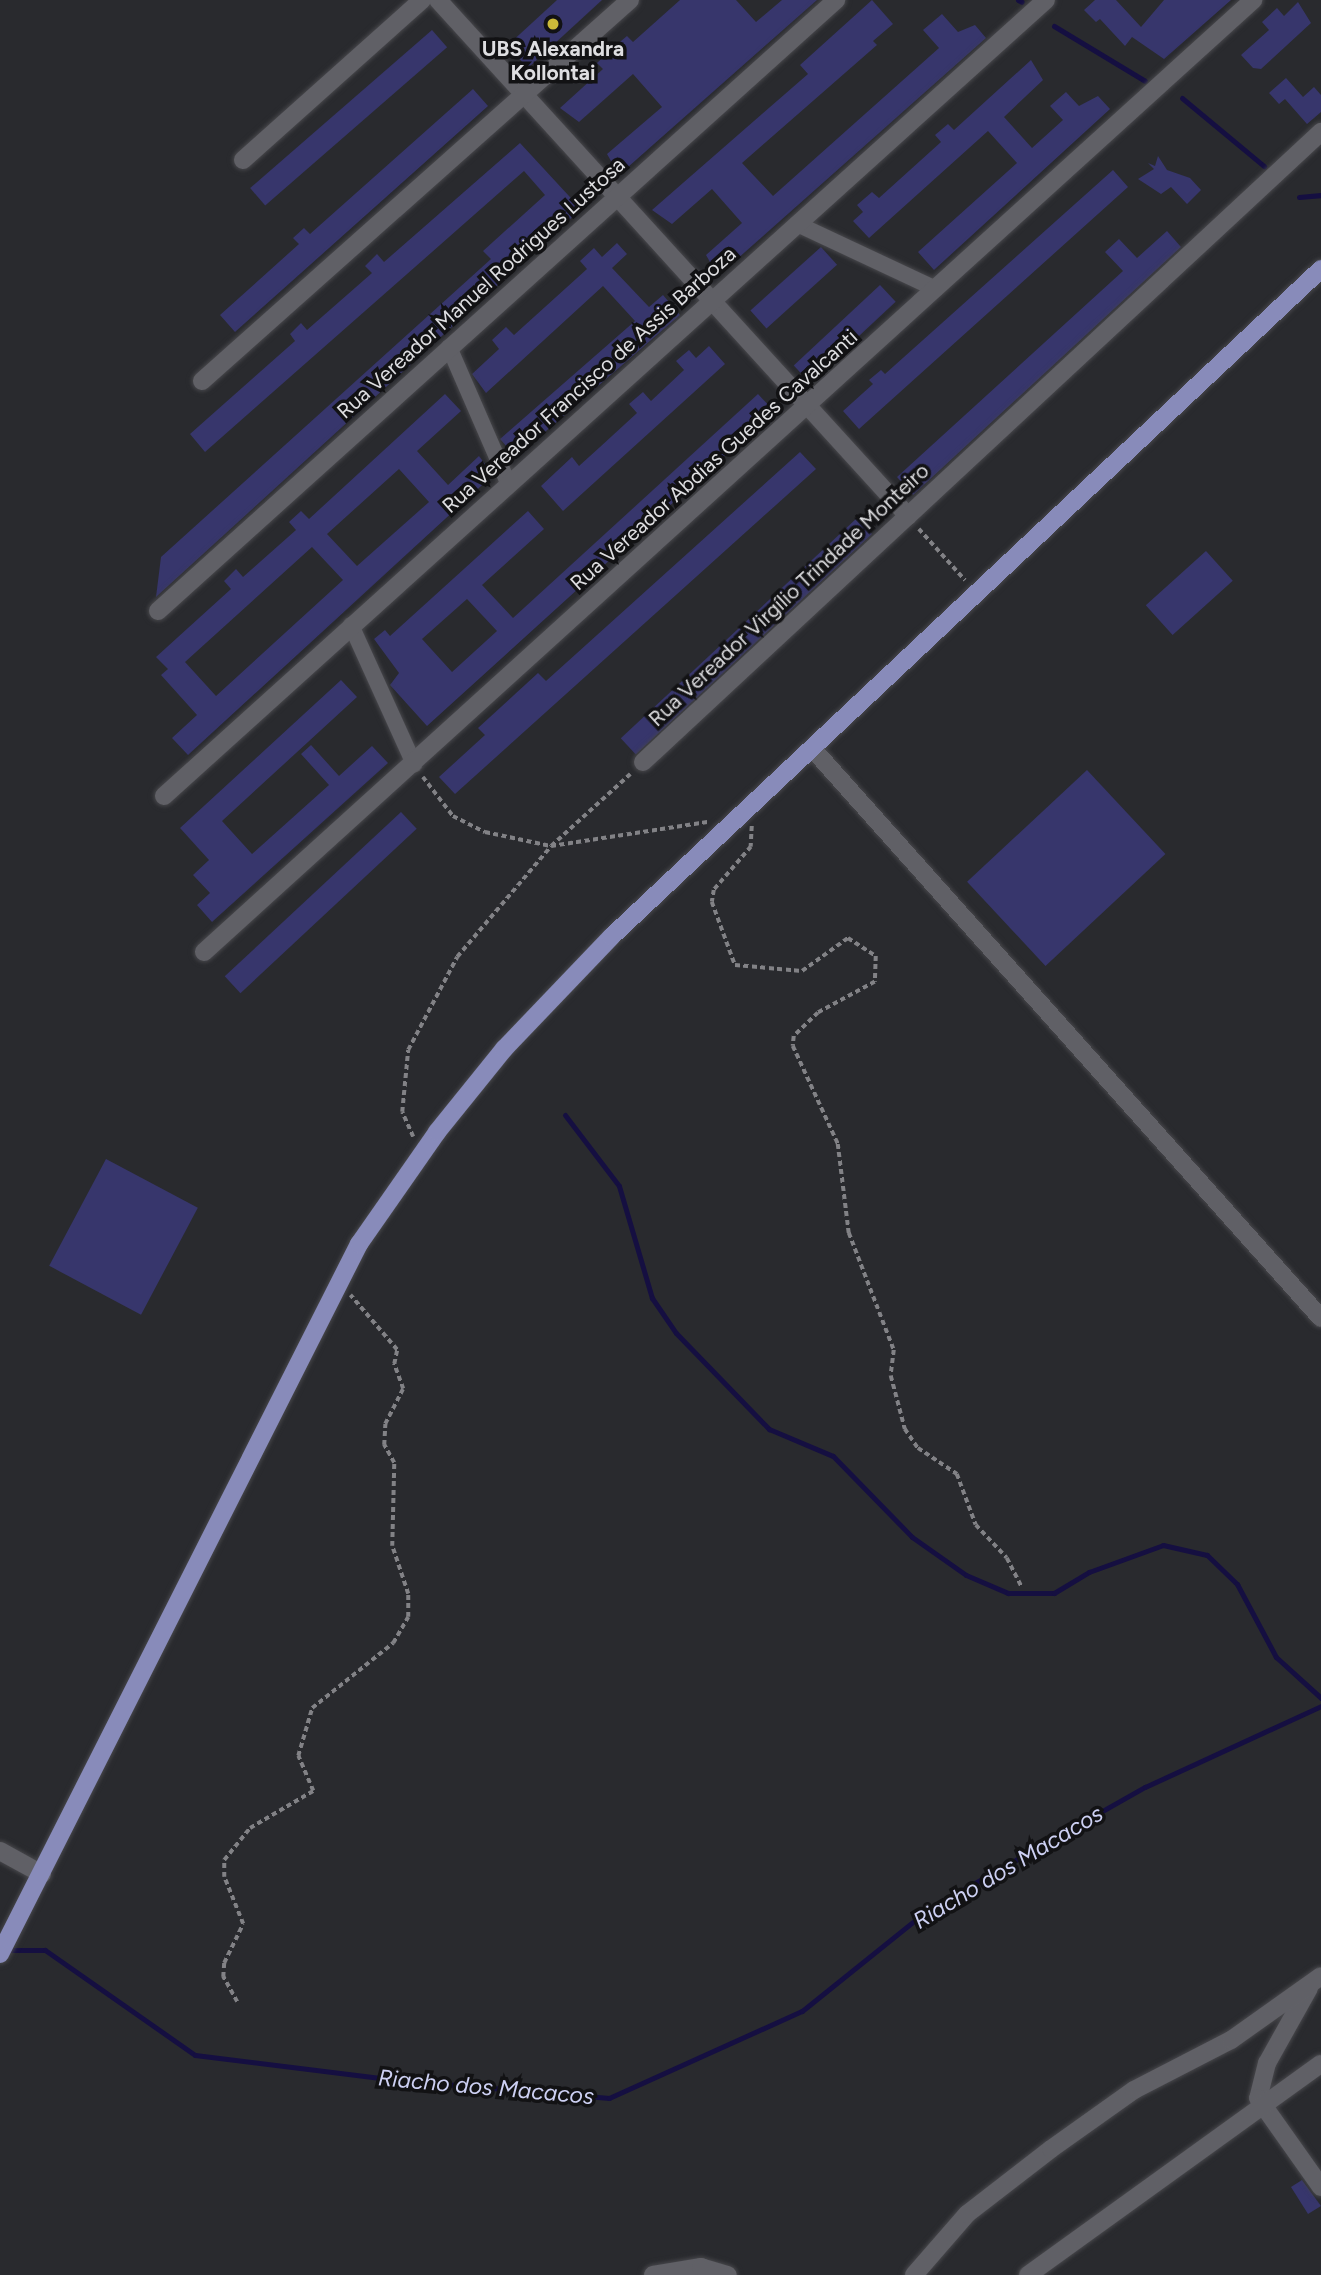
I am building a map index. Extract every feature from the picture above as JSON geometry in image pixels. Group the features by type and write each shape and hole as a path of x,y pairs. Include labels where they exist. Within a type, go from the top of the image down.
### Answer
{"main road":[{"path":"0,1954 339,1286 380,1209 420,1155 504,1049 611,937 1321,269"}],"street":[{"path":"243,160 422,0"},
{"path":"438,0 908,516"},
{"path":"202,381 629,0"},
{"name":"Rua Vereador Manuel Rodrigues Lustosa","path":"158,611 616,195 836,0"},
{"name":"Rua Vereador Francisco de Assis Barboza","path":"164,796 1046,0"},
{"name":"Rua Vereador Abdias Guedes Cavalcanti","path":"204,952 1253,0"},
{"name":"Rua Vereador Virgílio Trindade Monteiro","path":"643,762 1321,132"},
{"path":"797,224 936,289"},
{"path":"449,347 509,484"},
{"path":"351,625 414,764"},
{"path":"812,748 1321,1318"},
{"path":"0,1851 42,1874"},
{"path":"1317,1979 1266,2063 1258,2098 1321,2187"},
{"path":"914,2275 967,2214 1051,2150 1134,2091 1231,2040 1317,1979"},
{"path":"1028,2275 1264,2109 1321,2064"},
{"path":"653,2275 701,2267 729,2275"}],"path":[{"path":"908,516 976,592"},
{"path":"420,1155 402,1111 408,1050 457,957 551,846 643,762"},
{"path":"414,764 453,816 485,832 551,846 634,837 739,816 752,826 755,838 715,890 712,902 735,965 802,971 848,938 876,956 876,982 818,1013 794,1036 793,1046 838,1144 849,1233 894,1350 891,1376 905,1429 918,1448 957,1474 976,1525 1007,1558 1021,1587"},
{"path":"237,2002 223,1970 243,1924 224,1877 224,1860 250,1828 313,1791 313,1780 299,1756 312,1708 323,1694 393,1643 408,1617 408,1594 392,1546 394,1463 384,1445 385,1424 403,1389 394,1364 397,1350 339,1286"}],"building":[{"name":"UBS Alexandra Kollontai","path":"557,0 602,0 528,68 507,46"},
{"path":"680,0 736,0 756,22 782,0 817,0 619,175 607,154 662,107 633,74 579,122 560,108 603,69 597,63 615,46 627,36 633,42"},
{"path":"872,0 893,24 873,41 877,45 742,163 773,196 939,48 923,30 942,14 958,32 975,25 986,38 718,276 706,255 742,223 712,189 672,224 652,210 808,74 800,65"},
{"path":"1095,0 1116,0 1141,27 1164,0 1231,0 1164,59 1132,37 1125,46 1100,19 1096,22 1084,10"},
{"path":"1298,2 1311,23 1261,69 1253,68 1241,55 1269,30 1262,22 1277,8 1284,16"},
{"path":"432,30 447,47 265,205 250,188"},
{"path":"1031,60 1043,80 1004,117 1032,148 1063,120 1050,106 1066,92 1079,106 1098,96 1110,109 934,270 918,252 1017,163 988,131 869,238 853,221 863,212 857,205 872,192 879,198 941,142 935,135 948,124 954,130"},
{"path":"1286,78 1303,97 1314,87 1321,95 1321,112 1307,124 1285,99 1279,104 1269,93"},
{"path":"473,89 488,106 235,332 220,315 299,244 293,238 304,228 310,234"},
{"path":"520,143 581,209 156,597 161,557 491,259 483,251 545,195 524,171 205,452 190,434 295,341 290,334 301,323 307,330 372,273 365,266 377,254 384,262"},
{"path":"1158,156 1167,170 1190,178 1201,190 1187,204 1171,187 1161,194 1138,179 1154,169 1148,163 1155,166"},
{"path":"1113,170 1128,187 859,429 843,411 873,384 869,380 881,370 885,374"},
{"path":"1167,231 1181,247 913,495 897,477 1123,271 1105,252 1119,239 1137,258"},
{"path":"617,243 627,254 612,268 649,307 663,295 680,315 516,457 500,439 635,321 603,286 486,393 472,374 499,349 492,340 506,327 514,335 587,269 580,261 594,248 602,257"},
{"path":"821,247 837,265 766,328 750,311"},
{"path":"880,285 896,302 809,382 794,365"},
{"path":"709,346 725,364 563,511 541,486 572,457 579,466 637,413 629,404 643,392 651,401 684,370 676,361 689,350 696,358"},
{"path":"445,394 461,411 417,451 448,485 479,456 493,475 188,755 172,738 197,715 161,675 168,669 156,657 231,589 224,581 236,569 243,577 296,530 289,522 301,511 309,519","holes":["399,469 429,502 357,566 327,534","312,547 343,580 216,696 185,662"]},
{"path":"758,394 774,411 427,726 390,685 399,673 374,639 385,630 390,636 528,511 544,529 482,585 513,618","holes":["467,599 497,631 452,672 422,639"]},
{"path":"800,452 816,469 455,794 439,777 485,735 478,728 538,673 546,681"},
{"path":"857,518 872,534 636,754 621,738"},
{"path":"1206,551 1233,581 1173,635 1146,605"},
{"path":"341,680 357,697 222,821 252,854 329,785 301,754 311,745 339,776 372,746 388,763 212,922 197,905 210,893 193,875 209,860 180,828"},
{"path":"1087,770 1165,854 1045,966 967,882"},
{"path":"401,812 417,829 240,993 225,976"},
{"path":"106,1159 198,1208 141,1315 49,1266"},
{"path":"1302,2180 1321,2206 1308,2214 1291,2187"}],"waterway":[{"path":"1018,0 1022,2"},
{"path":"1054,26 1145,81"},
{"path":"1182,98 1264,166"},
{"path":"1299,197 1321,195"},
{"path":"565,1115 619,1186 652,1298 676,1333 769,1429 833,1456 912,1537 966,1575 1008,1593 1054,1593 1089,1572 1163,1545 1207,1555 1237,1584 1276,1657 1321,1698"},
{"name":"Riacho dos Macacos","path":"7,1950 45,1950 195,2055 396,2080 609,2098 802,2011 929,1909 1145,1787 1321,1706"}],"place":[{"name":"UBS Alexandra Kollontai","path":"553,24"}]}
